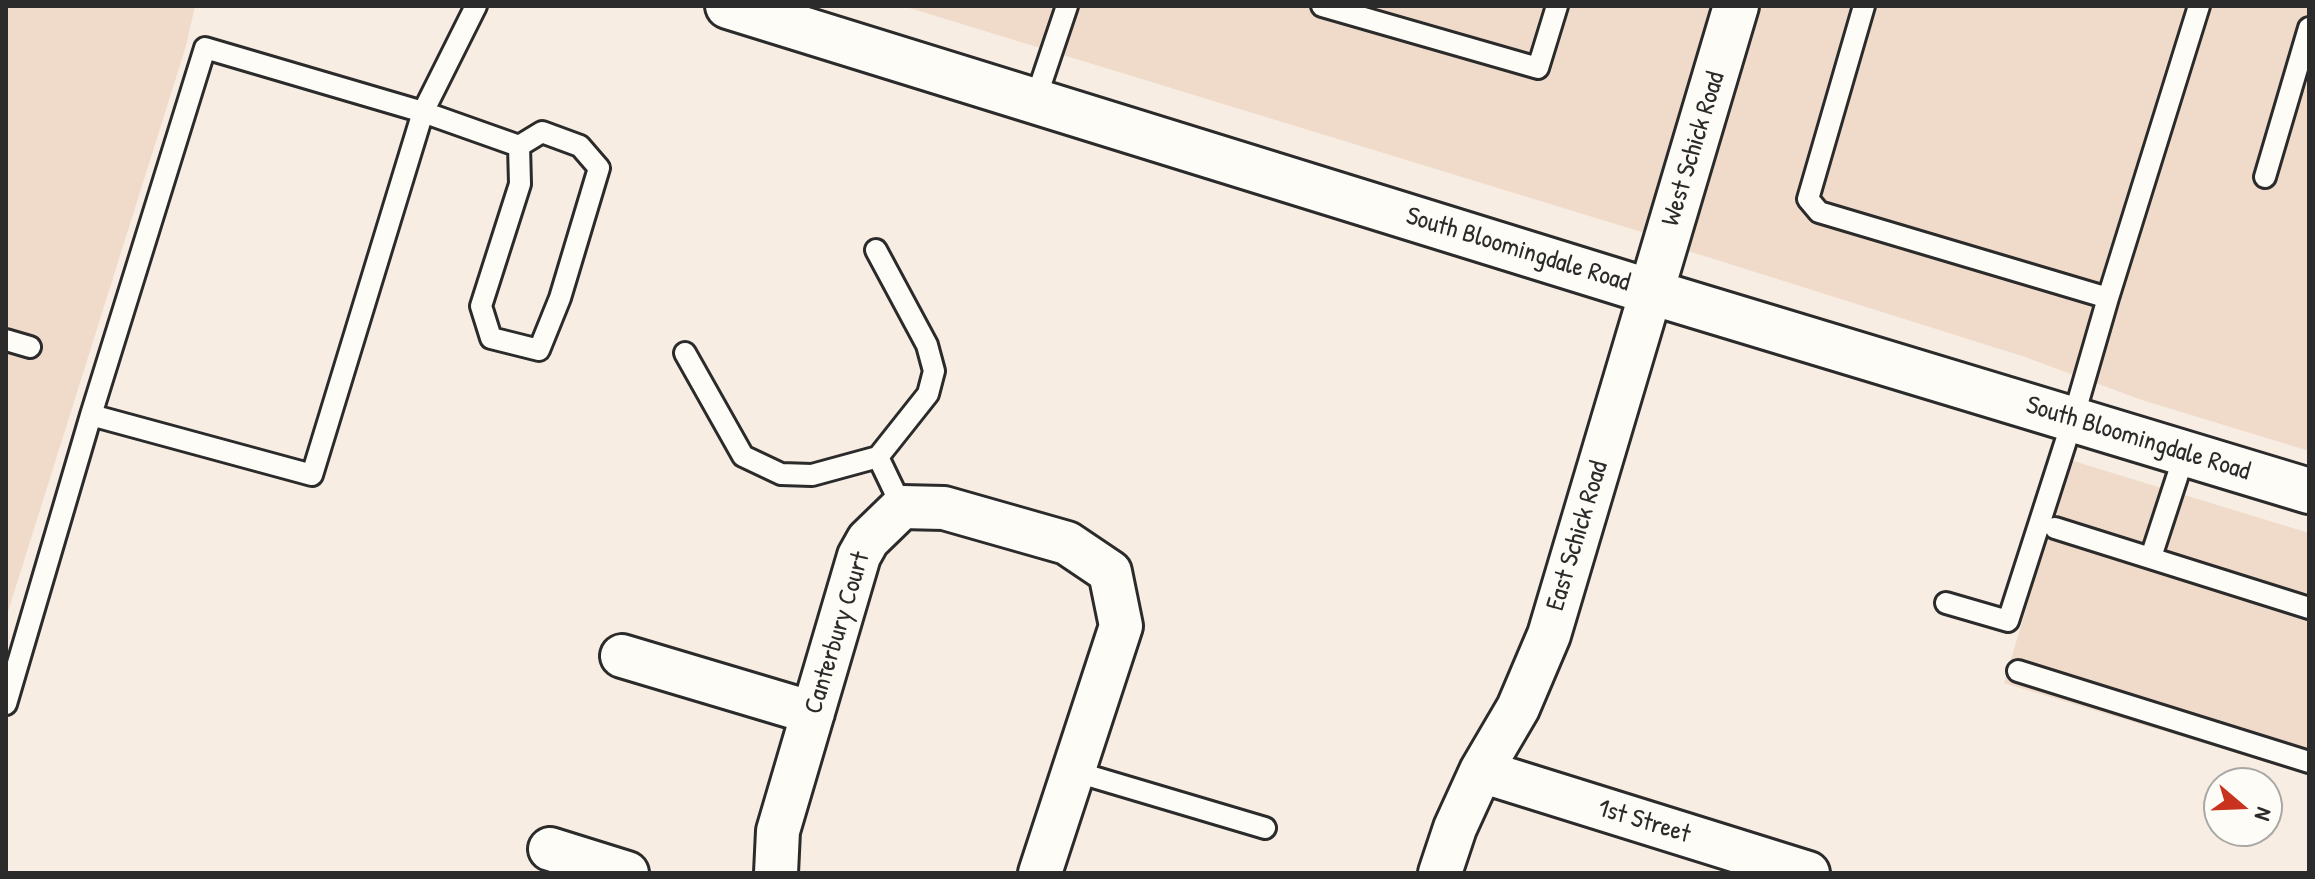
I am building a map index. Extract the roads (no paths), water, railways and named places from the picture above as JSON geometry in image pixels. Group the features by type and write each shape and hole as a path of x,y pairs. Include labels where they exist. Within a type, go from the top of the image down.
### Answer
{"main road":[{"name":"South Bloomingdale Road","path":"728,6 1651,292 2309,491"},
{"name":"West Schick Road","path":"1651,292 1736,6"}],"street":[{"name":"East Schick Road","path":"1440,873 1455,828 1481,771 1518,708 1549,635 1651,292"},
{"name":"Canterbury Court","path":"776,873 778,831 859,556 868,540 902,507"},
{"path":"902,507 944,508 1067,543 1110,572 1121,626 1040,873"},
{"path":"622,656 813,713"},
{"name":"1st Street","path":"1481,771 1760,866 1808,873"},
{"path":"550,849 627,873"}],"lane":[{"path":"91,415 312,475 423,112 476,6"},
{"path":"1035,101 1067,6"},
{"path":"1322,6 1538,68 1557,6"},
{"path":"1864,6 1808,199 1819,212 2108,298"},
{"path":"1946,603 2008,621 2199,6"},
{"path":"2265,177 2309,28"},
{"path":"6,704 91,415 205,48 423,112 519,146"},
{"path":"542,132 580,146 599,168 560,298 539,350 491,338 481,306 520,184 519,146 542,132"},
{"path":"685,353 743,456 781,474 812,475 878,457 928,394 934,371 927,345 876,250"},
{"path":"6,340 30,347"},
{"path":"2151,557 2185,453"},
{"path":"878,457 902,507"},
{"path":"2055,528 2309,608"},
{"path":"2018,671 2309,762"},
{"path":"1073,771 1265,828"}]}
